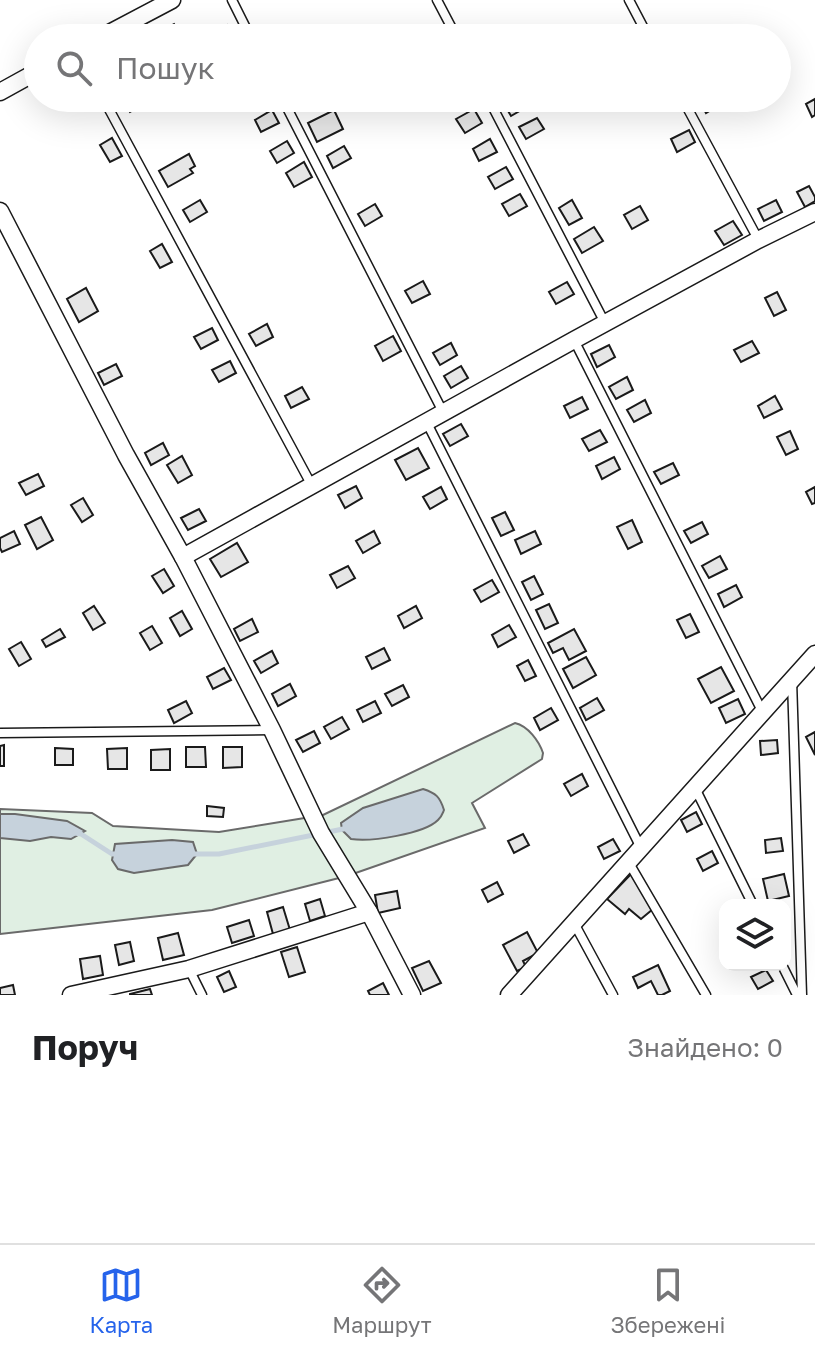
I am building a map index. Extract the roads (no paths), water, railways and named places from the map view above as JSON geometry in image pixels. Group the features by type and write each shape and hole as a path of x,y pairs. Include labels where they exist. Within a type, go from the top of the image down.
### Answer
{"street":[{"path":"127,24 172,0"},
{"path":"0,92 24,79"},
{"path":"0,211 126,455 183,557 321,833 369,912 412,995"},
{"path":"183,557 605,323 815,212"},
{"path":"517,991 694,787 815,654"},
{"path":"71,995 189,969 369,912"}],"lane":[{"path":"232,0 244,24"},
{"path":"437,0 450,24"},
{"path":"629,0 642,24"},
{"path":"111,112 311,484"},
{"path":"289,112 443,412"},
{"path":"495,112 605,323"},
{"path":"689,112 758,240"},
{"path":"574,340 763,712"},
{"path":"426,421 641,849"},
{"path":"792,680 800,995"},
{"path":"0,733 272,730"},
{"path":"694,787 750,899"},
{"path":"629,863 706,995"},
{"path":"574,923 613,995"},
{"path":"189,969 202,995"},
{"path":"786,971 800,995"}],"waterway":[{"path":"193,854 219,854 348,828"},
{"path":"75,833 112,854 119,854"}]}
